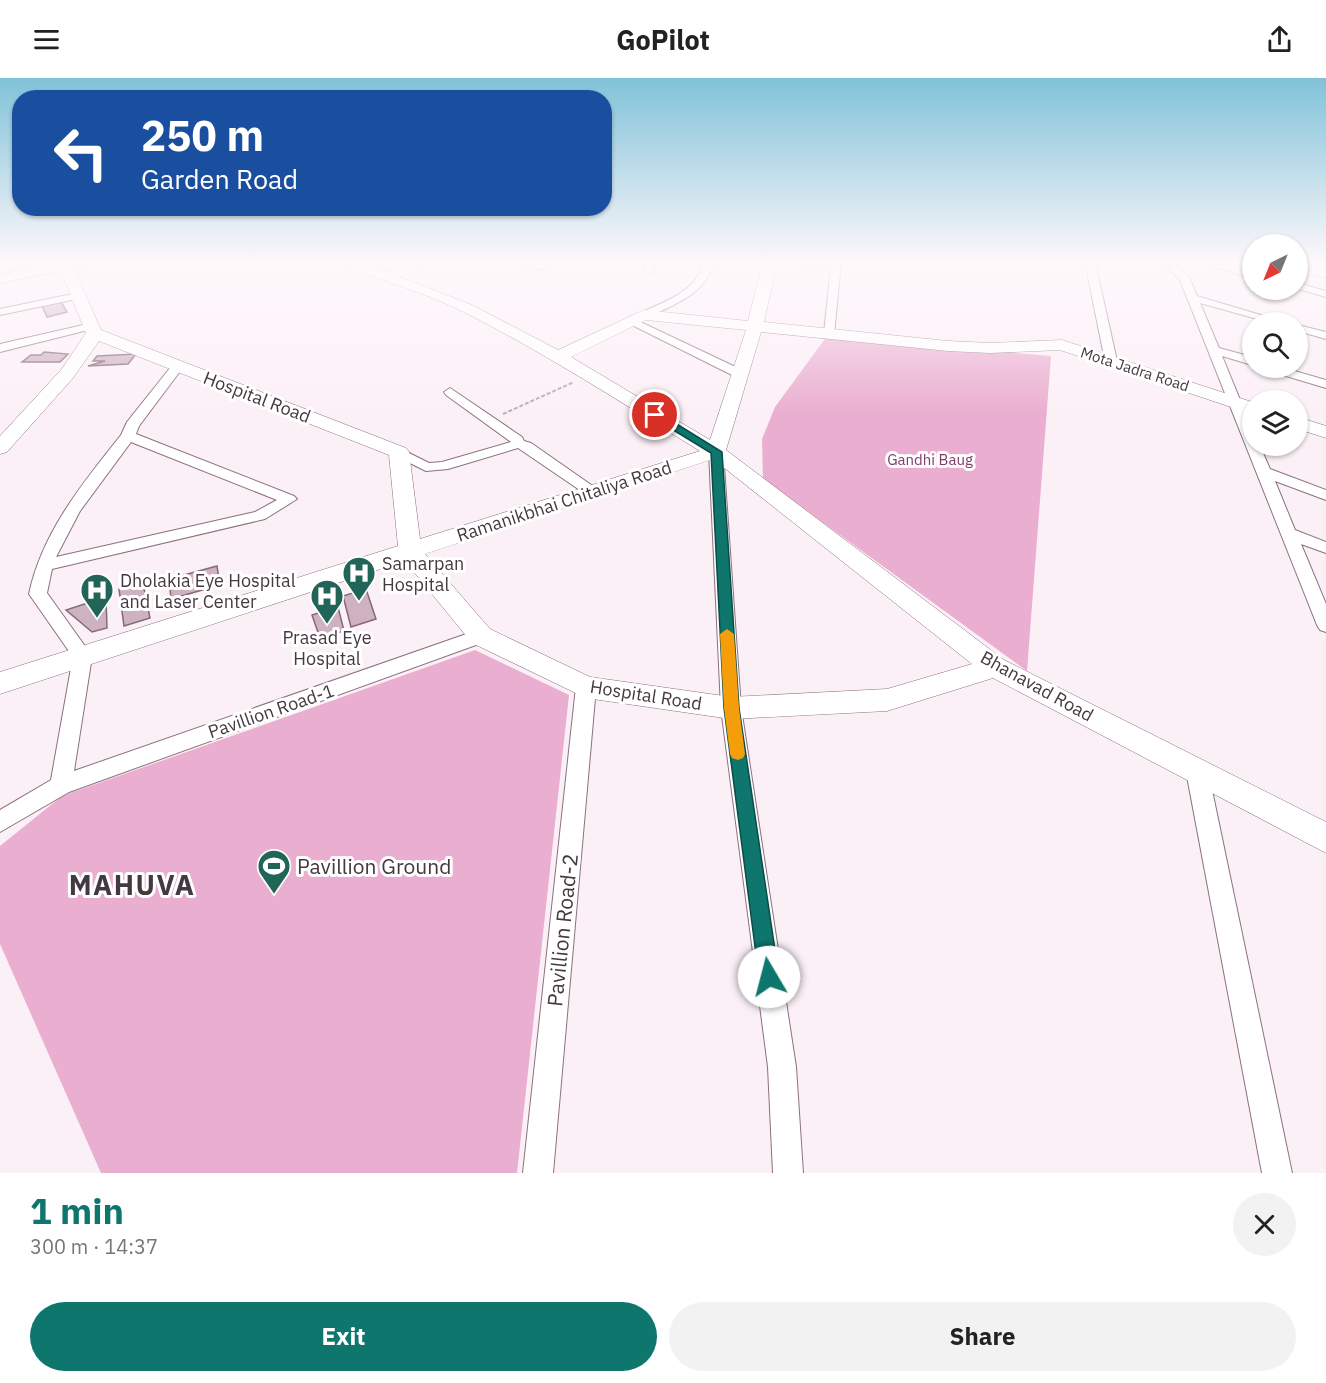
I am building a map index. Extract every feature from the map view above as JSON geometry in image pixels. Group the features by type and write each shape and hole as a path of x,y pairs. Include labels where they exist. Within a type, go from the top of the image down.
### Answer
{"main road":[{"path":"0,448 67,374 93,338 93,329 85,313"},
{"name":"Bhanavad Road","path":"476,313 558,357 716,452 995,667 1326,838"},
{"path":"716,452 758,313"},
{"name":"Mota Jadra Road","path":"638,318 755,326 981,348 1062,345 1242,404"},
{"path":"558,357 638,318"},
{"name":"Hospital Road","path":"93,329 178,366 399,452"},
{"path":"1308,426 1326,432"},
{"path":"399,452 410,551"},
{"name":"Ramanikbhai Chitaliya Road","path":"0,683 716,452"},
{"name":"Hospital Road","path":"410,551 481,636 586,687 731,708 887,700 995,667"}],"street":[{"path":"638,318 647,313"},
{"path":"830,333 832,313"},
{"path":"1101,313 1111,362"},
{"path":"1199,313 1242,417"},
{"path":"638,318 740,374"},
{"path":"0,348 93,329"},
{"path":"1308,331 1326,336"},
{"path":"1214,350 1242,358"},
{"path":"61,785 83,656 38,594 40,573 73,509 128,436 132,425 178,366"},
{"path":"1306,378 1326,384"},
{"path":"450,393 491,419 517,440 518,444"},
{"path":"46,565 260,516 289,499 128,436"},
{"path":"399,452 426,467 442,466 518,444 526,446 592,492"},
{"path":"716,452 731,708 782,1067 788,1173"},
{"path":"1258,456 1326,625"},
{"path":"1264,471 1326,495"},
{"path":"1289,533 1326,548"},
{"name":"Pavillion Road-1","path":"0,822 61,785 481,636"},
{"name":"Pavillion Road-2","path":"538,1173 586,687"},
{"path":"1197,771 1277,1173"}],"path":[{"path":"491,419 588,376"}],"green space":[{"name":"Gandhi Baug","path":"827,336 1051,356 1027,671 763,479 762,439 775,407"},
{"name":"Pavillion Ground","path":"475,650 569,695 517,1173 101,1173 0,944 0,846 62,796"}],"building":[{"path":"45,313 63,313 47,317"},
{"path":"44,352 68,354 60,362 22,362 31,355 41,355"},
{"path":"136,354 128,364 88,366 105,361 93,361 97,356"},
{"path":"217,566 220,585 171,599 169,579"},
{"path":"143,583 150,618 124,626 119,589"},
{"path":"366,589 376,619 351,627 343,596"},
{"path":"106,597 107,628 92,632 66,610"},
{"path":"338,607 344,631 320,638 312,615"}],"slow traffic":[{"path":"727,634 731,708 738,754"}],"place":[{"name":"Samarpan Hospital","path":"359,602"},
{"name":"Dholakia Eye Hospital and Laser Center","path":"97,619"},
{"name":"Prasad Eye Hospital","path":"327,625"},
{"name":"Pavillion Ground","path":"274,895"}],"district":[{"name":"MAHUVA","path":"132,884"}],"route":[{"path":"655,415 716,452 731,708 769,977"}]}
